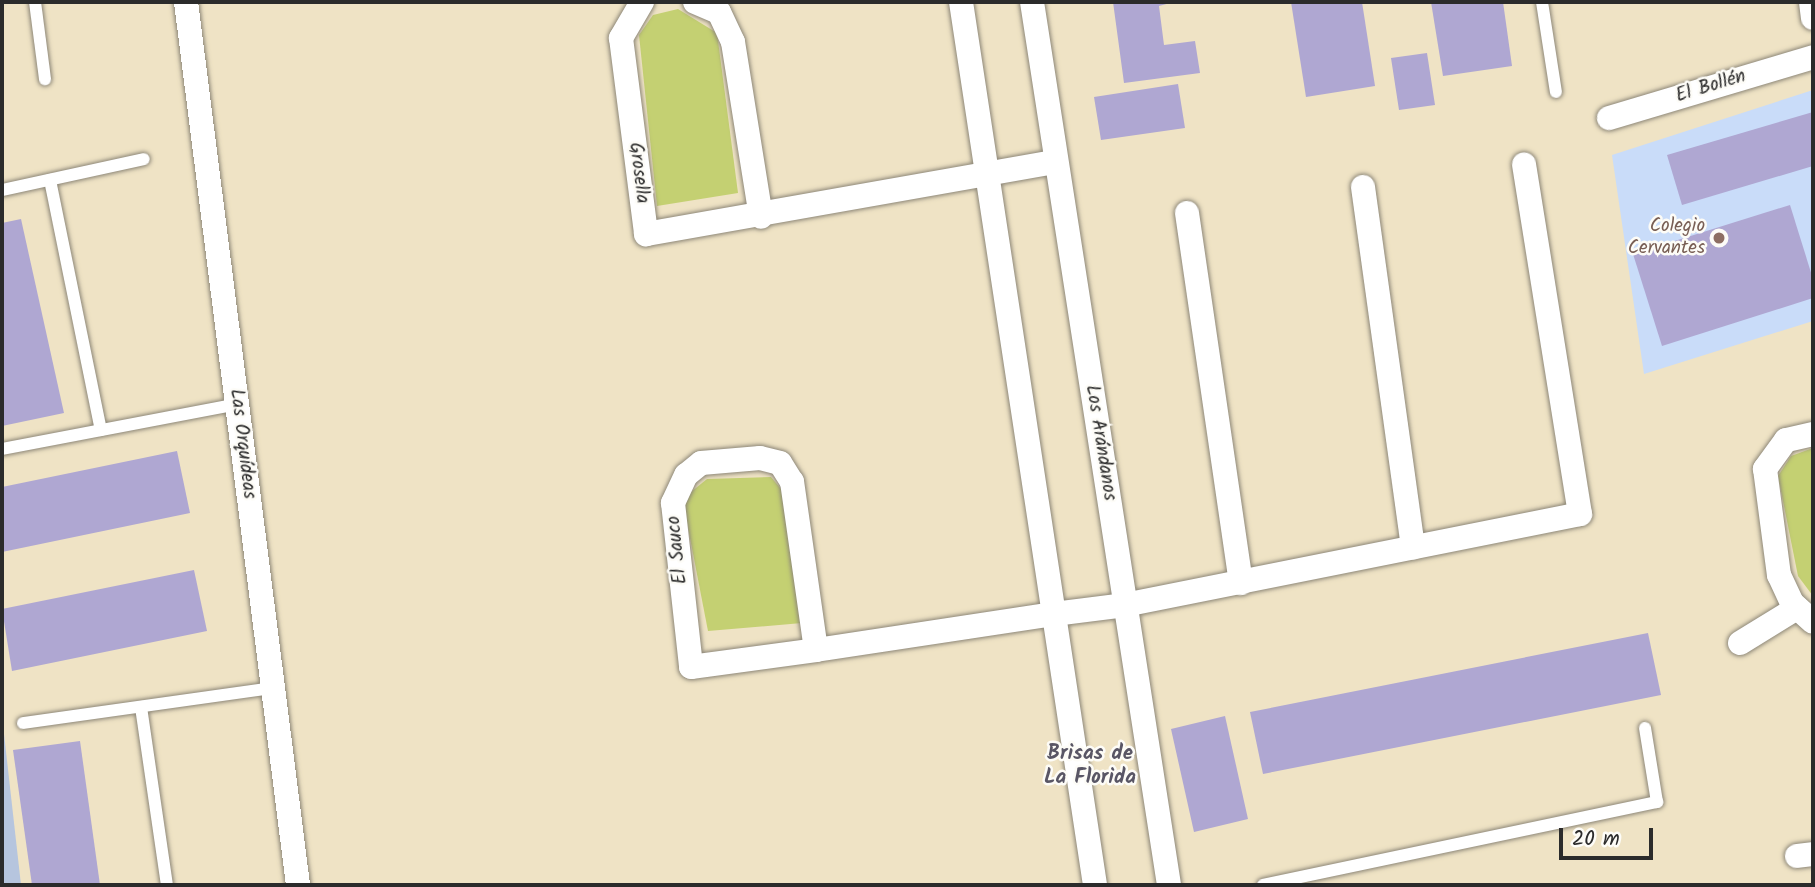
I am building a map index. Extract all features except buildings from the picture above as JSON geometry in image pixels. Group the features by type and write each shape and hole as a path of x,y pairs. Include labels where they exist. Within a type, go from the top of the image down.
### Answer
{"street":[{"name":"Las Orquídeas","path":"186,2 298,885"},
{"name":"Grosella","path":"642,2 621,38 646,234 761,217 1056,162"},
{"path":"695,2 719,12 733,41 761,217"},
{"path":"961,2 1095,885"},
{"name":"Los Arándanos","path":"1032,2 1168,885"},
{"path":"1811,2 1813,18"},
{"name":"El Bollén","path":"1609,118 1813,57"},
{"name":"El Sauco","path":"816,650 792,482 780,463 760,458 701,463 686,475 673,503 691,667 816,650 1054,614 1125,605 1580,514 1524,164"},
{"path":"1363,187 1413,548"},
{"path":"1186,213 1241,583"},
{"path":"1740,643 1805,615 1779,575 1765,469 1786,440 1813,434"}],"lane":[{"path":"35,2 45,79"},
{"path":"1542,2 1556,92"},
{"path":"2,191 144,159"},
{"path":"50,180 101,430"},
{"path":"2,449 237,404"},
{"path":"23,723 273,688"},
{"path":"141,707 167,885"},
{"path":"1263,885 1657,802 1645,728"}],"shaded area":[{"name":"Colegio Cervantes","path":"1813,90 1813,321 1644,374 1612,155"},
{"path":"2,716 21,885 2,885"}],"green space":[{"path":"678,9 717,33 738,193 657,206 639,35 653,15"},
{"path":"1813,448 1813,596 1798,576 1778,476 1791,456"},
{"path":"771,477 781,489 802,623 708,631 684,507 691,492 707,479"}],"place":[{"name":"Colegio Cervantes","path":"1719,238"}],"district":[{"name":"Brisas de La Florida","path":"1090,766"}]}
